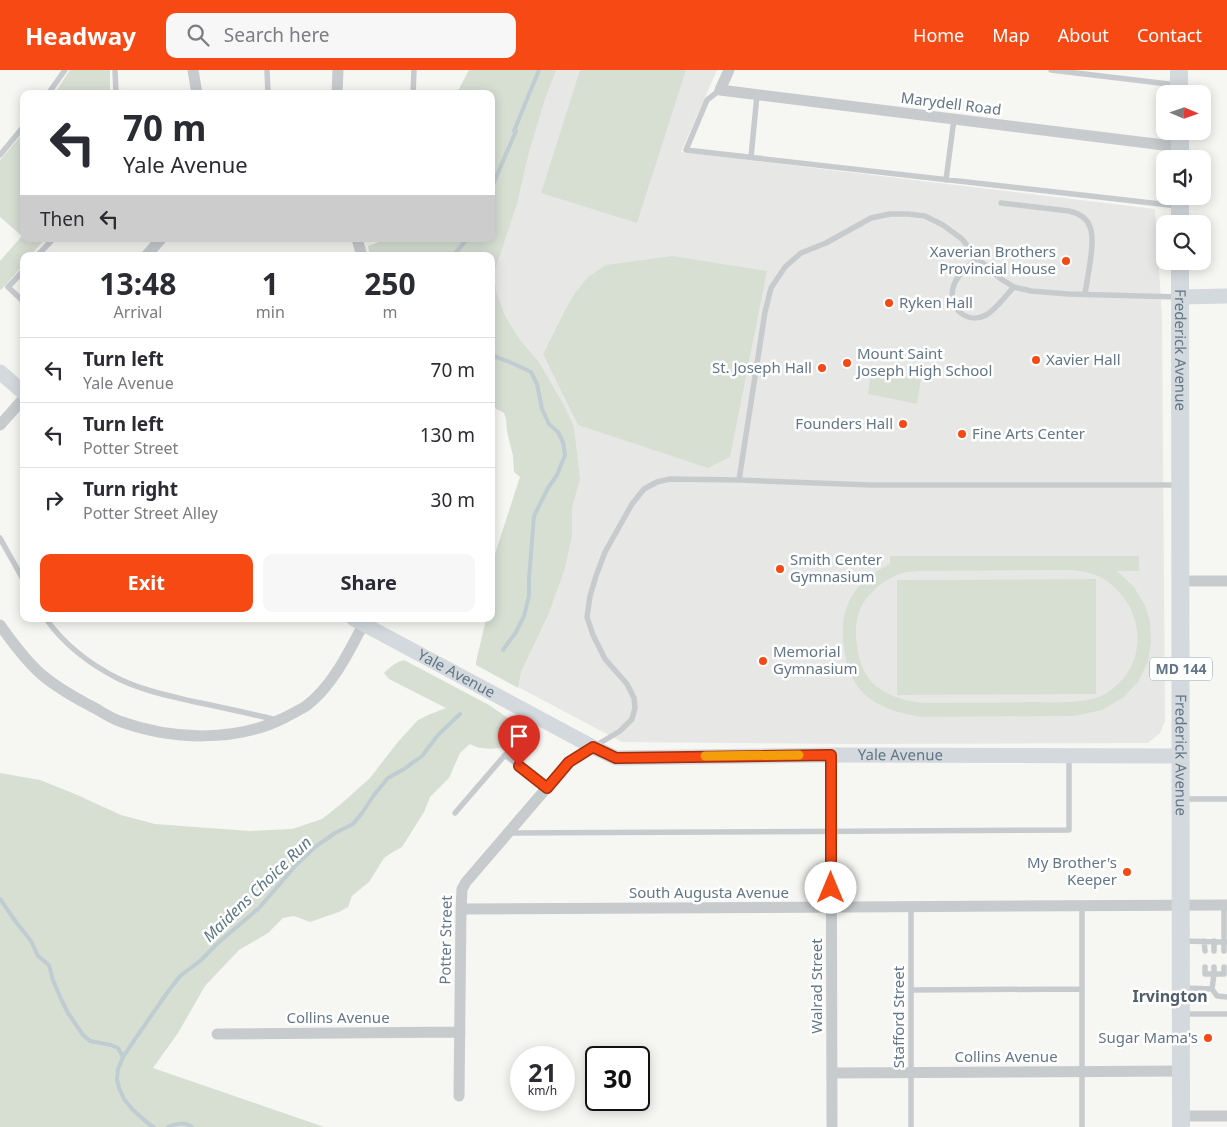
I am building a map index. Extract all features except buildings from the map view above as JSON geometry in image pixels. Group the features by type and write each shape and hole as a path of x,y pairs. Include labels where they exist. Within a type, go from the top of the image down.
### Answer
{"main road":[{"name":"Frederick Avenue","path":"1180,270 1181,1121"}],"street":[{"path":"193,70 196,90"},
{"path":"337,90 338,70"},
{"path":"720,90 729,70"},
{"name":"Marydell Road","path":"720,90 1180,146"},
{"path":"150,252 158,242"},
{"path":"1181,297 1227,296"},
{"path":"0,372 20,390"},
{"path":"0,425 20,402"},
{"path":"1181,581 1227,581"},
{"path":"0,624 20,652 41,674 68,694 118,720 176,735 203,735 230,734 257,728 305,707 322,692 337,672 360,622"},
{"name":"Yale Avenue","path":"365,622 616,758 831,755 1181,756"},
{"name":"Potter Street","path":"459,1096 462,889 569,762 593,747"},
{"name":"Walrad Street","path":"831,755 832,1127"},
{"name":"South Augusta Avenue","path":"461,909 1226,905"},
{"name":"Collins Avenue","path":"217,1034 460,1032"},
{"name":"Collins Avenue","path":"832,1073 1181,1071"},
{"path":"1181,1121 1227,1116"}],"lane":[{"path":"51,90 65,70"},
{"path":"115,70 116,90"},
{"path":"267,70 268,90"},
{"path":"414,70 414,90"},
{"path":"1051,70 1093,72 1179,83"},
{"path":"720,90 707,100 686,150 1180,209"},
{"path":"751,157 757,95"},
{"path":"946,180 954,119"},
{"path":"0,155 20,131"},
{"path":"1001,203 1069,211 1084,218 1090,226 1092,234 1085,294"},
{"path":"739,480 771,288 785,267 801,253 826,243 871,218 890,214 925,216 943,225 962,239 978,258 1001,279 1014,287 1030,291 1068,294 1181,297"},
{"path":"41,252 50,242"},
{"path":"978,258 958,277 953,288 952,299 956,309 964,316 975,319 984,316 993,310 1014,287"},
{"path":"20,274 8,287 20,298"},
{"path":"593,747 620,731 632,719 635,708 634,698 627,684 605,659 593,635 587,617 590,596 606,552 632,504 644,489 657,482 670,479 870,485 1181,485"},
{"path":"0,538 20,574"},
{"path":"48,622 71,646 118,679 149,691 279,720"},
{"path":"455,813 505,755 547,788"},
{"path":"508,833 1069,830 1069,756"},
{"path":"1181,799 1227,799"},
{"path":"1224,951 1226,942 1226,905"},
{"path":"1082,906 1082,1127"},
{"name":"Stafford Street","path":"911,907 911,1127"},
{"path":"1181,941 1226,942"},
{"path":"1204,941 1205,951"},
{"path":"1214,941 1214,951"},
{"path":"1205,967 1205,974 1224,974 1224,967"},
{"path":"1214,967 1212,989 1217,996 1227,997"},
{"path":"1181,988 1212,989"},
{"path":"911,990 1082,989"},
{"path":"1181,1014 1227,1014"}],"shaded area":[{"path":"70,70 110,70 110,90 57,90"},
{"path":"469,70 556,70 545,99 529,152 517,204 495,270 495,252 369,252 368,246 379,242 495,242 495,90 459,89"},
{"name":"Mount Saint Joseph High School","path":"548,70 717,70 681,152 1155,209 1156,270 1159,270 1162,316 1165,721 1160,733 1148,743 851,744 622,742 495,675 573,477 495,310 495,252 492,252"},
{"path":"580,70 686,70 637,223 541,193"},
{"path":"20,137 20,234 0,217 0,160"},
{"path":"20,238 20,242 42,242 34,252 20,252 20,269 1,290 0,261"},
{"path":"672,256 767,271 730,457 708,468 578,425 543,354 565,310 575,293 588,277 606,265"},
{"path":"495,282 496,291 505,316 520,340 539,362 574,427 580,479 572,508 572,536 565,568 549,613 521,672 518,688 476,665 485,622 495,622 495,554 520,477 514,472 513,456 504,413 495,408"},
{"path":"871,371 921,379 917,404 868,394"},
{"path":"890,556 1139,556 1139,571 1117,571 1134,587 1145,605 1150,621 1151,642 1148,662 1138,682 1124,697 1102,710 1074,716 922,717 901,713 875,702 860,689 848,667 843,640 845,612 856,590 865,580 890,564","holes":["1071,570 1096,575 1113,586 1125,599 1133,614 1137,630 1137,646 1133,661 1126,675 1114,687 1099,697 1084,701 1065,702 923,703 899,698 877,687 862,666 856,640 856,624 859,612 867,597 894,576 917,571"]},
{"path":"1096,579 1096,694 897,695 897,580"},
{"path":"404,660 489,705 524,729 521,735 512,743 500,748 488,749 470,744 460,753 449,778 430,797 424,812 402,847 384,858 369,882 352,896 348,907 310,922 294,916 283,918 268,933 239,950 205,986 178,1033 153,1068 324,1127 0,1127 0,773 40,780 121,815 155,824 250,831 292,829 322,819 370,778 397,743 418,720 446,708 389,679 384,673 393,665"}],"waterway":[{"name":"Maidens Choice Run","path":"495,180 539,70"},
{"name":"Maidens Choice Run","path":"456,252 465,242"},
{"name":"Maidens Choice Run","path":"495,357 531,372 537,384 542,409 549,424 558,432 563,442 565,455 557,475 534,516 529,596 524,616 516,632 503,650"},
{"name":"Maidens Choice Run","path":"154,1127 133,1110 124,1099 117,1079 118,1069 123,1057 167,993 180,976 200,961 259,908 296,865 315,847 335,833 353,824 388,778 422,756 438,735 460,714"},
{"path":"0,899 31,941 38,956 49,965 61,999 83,1035 90,1041 118,1048 123,1057"},
{"name":"Maidens Choice Run","path":"168,1127 177,1124 192,1127"}],"slow traffic":[{"path":"705,756 799,755"}],"place":[{"name":"Xaverian Brothers Provincial House","path":"1066,261"},
{"name":"Ryken Hall","path":"889,303"},
{"name":"Xavier Hall","path":"1036,360"},
{"name":"Mount Saint Joseph High School","path":"847,363"},
{"name":"St. Joseph Hall","path":"822,368"},
{"name":"Founders Hall","path":"903,424"},
{"name":"Fine Arts Center","path":"962,434"},
{"name":"Smith Center Gymnasium","path":"780,569"},
{"name":"Memorial Gymnasium","path":"763,661"},
{"name":"My Brother's Keeper","path":"1127,872"},
{"name":"Sugar Mama's","path":"1208,1038"}],"district":[{"name":"Irvington","path":"1170,996"}],"route":[{"path":"519,766 547,788 569,762 593,747 616,758 831,755 831,888"}]}
